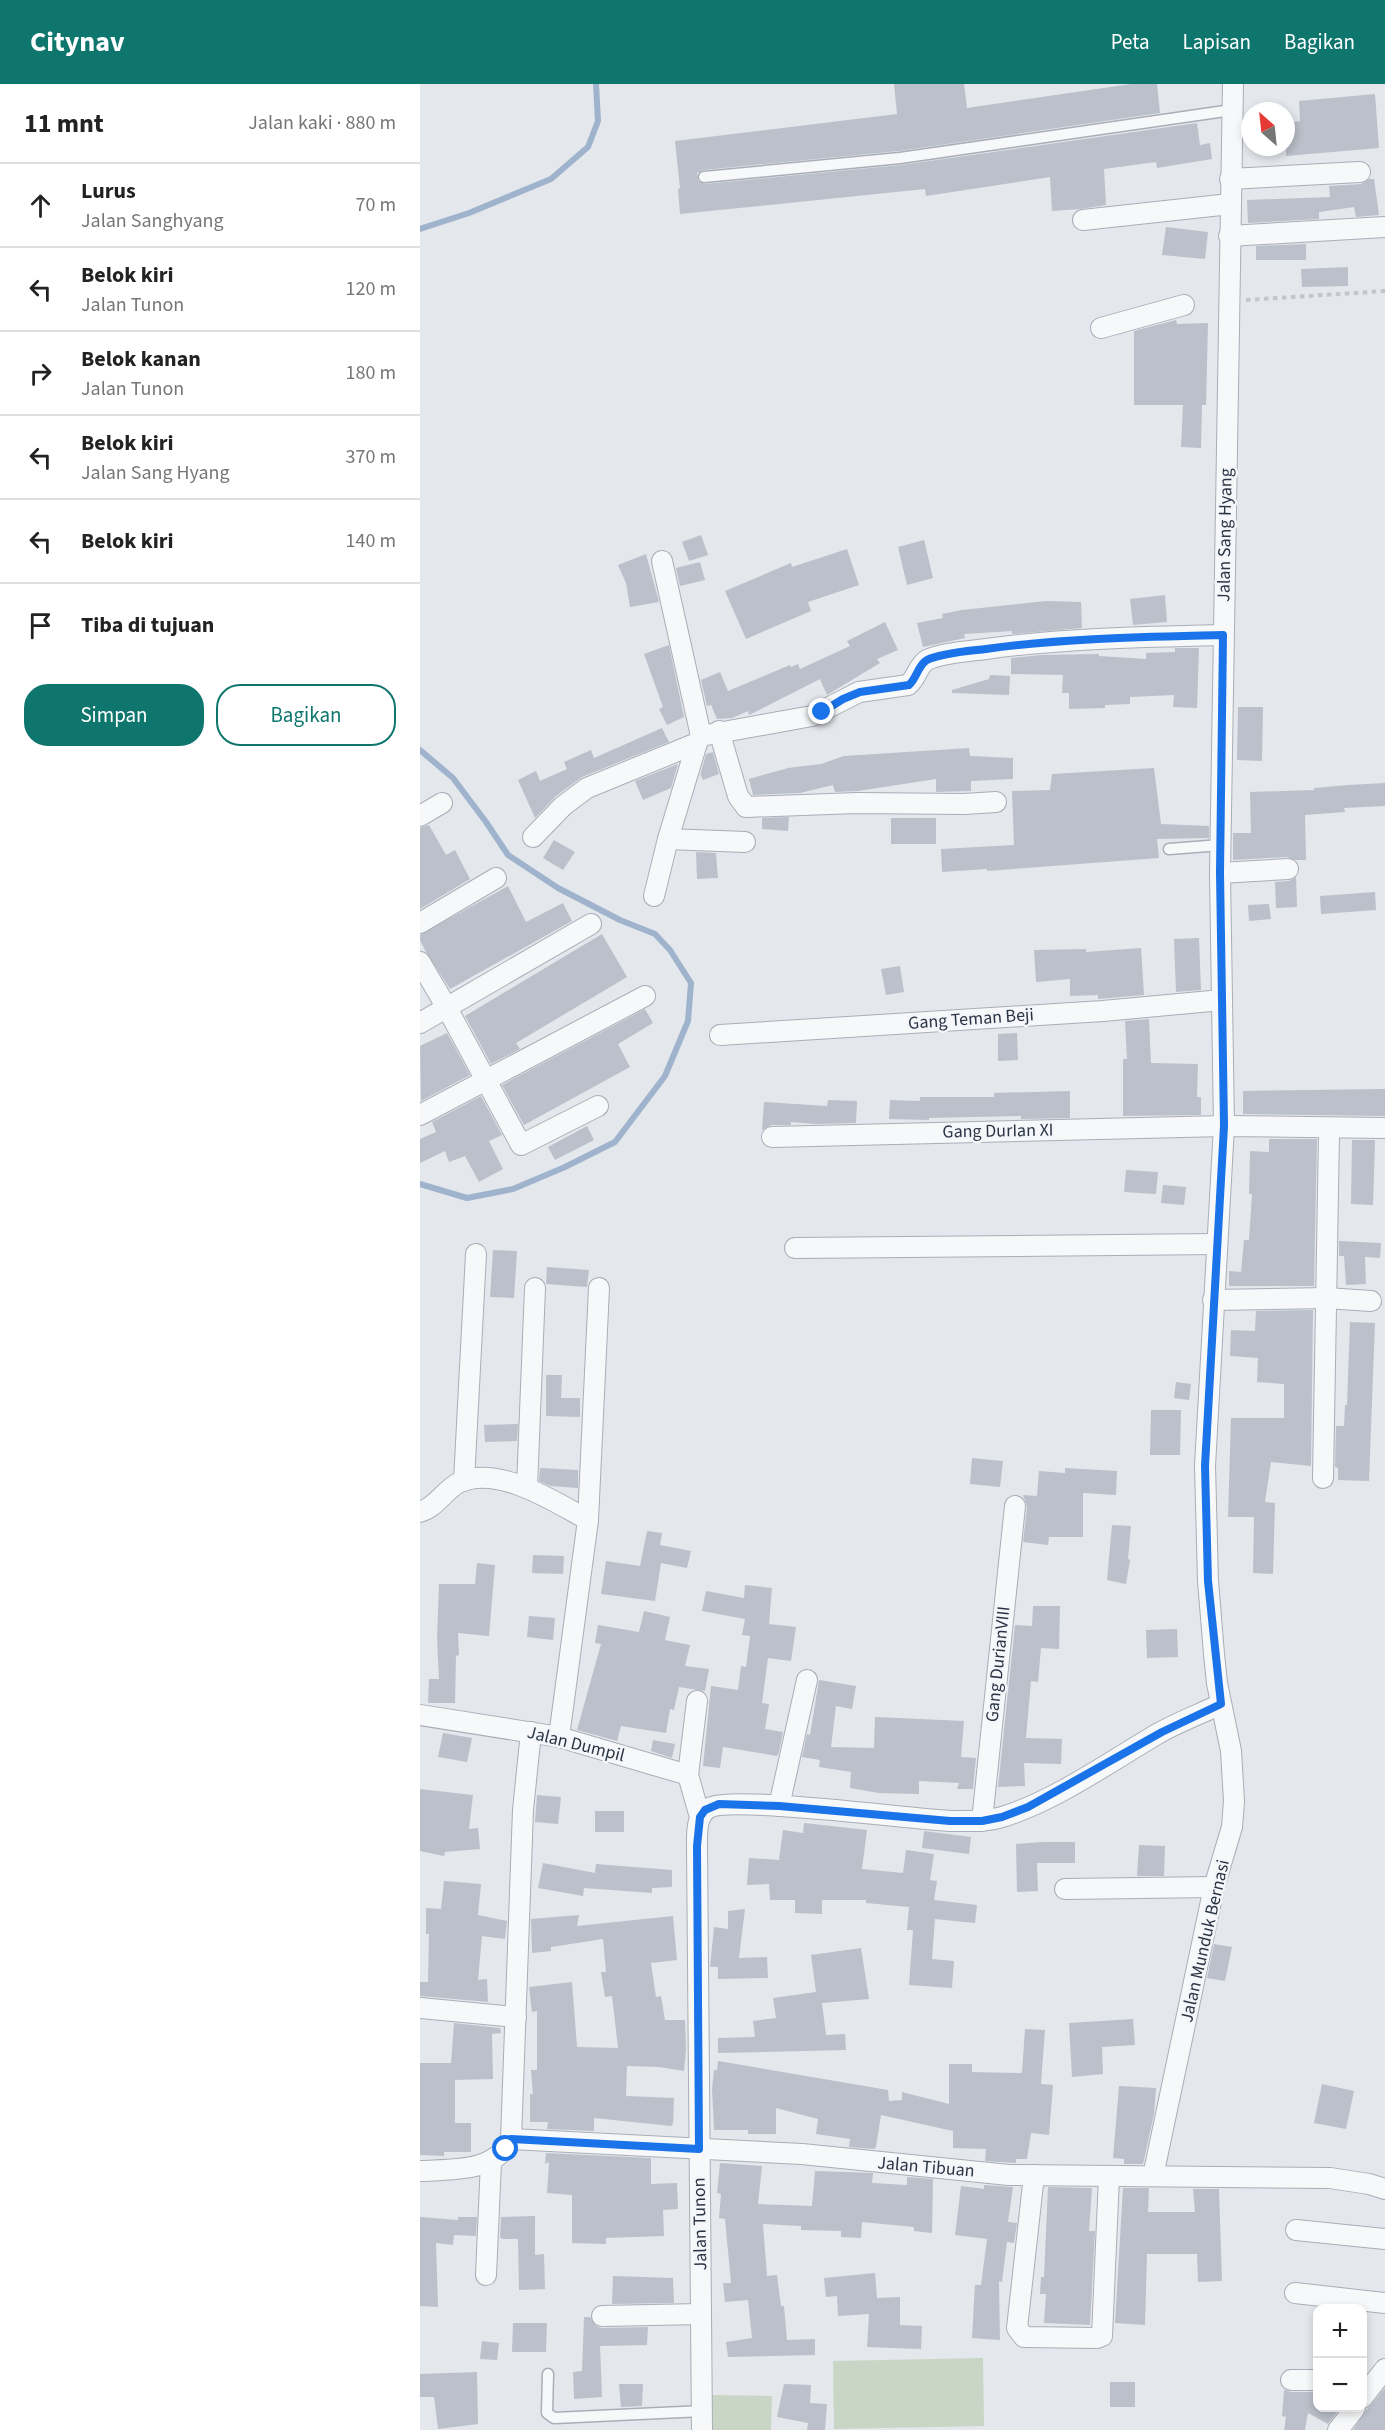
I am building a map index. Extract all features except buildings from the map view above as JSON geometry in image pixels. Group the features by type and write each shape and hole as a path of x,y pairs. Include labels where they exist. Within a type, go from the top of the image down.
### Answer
{"street":[{"name":"Jalan Sang Hyang","path":"1221,1704 1208,1581 1205,1466 1224,1126 1220,873 1233,84"},
{"path":"1230,179 1360,172"},
{"path":"1083,220 1230,204"},
{"path":"1229,236 1385,227"},
{"path":"1101,328 1184,305"},
{"path":"662,561 706,737 746,807 996,802"},
{"path":"533,837 563,806 587,788 706,737 812,716 860,692 909,685 922,664 932,658 978,650 1066,640 1223,635"},
{"path":"654,896 668,839 706,737"},
{"path":"420,816 442,803"},
{"path":"668,839 745,842"},
{"path":"1220,873 1288,869"},
{"path":"420,923 496,878"},
{"path":"420,1023 591,924"},
{"path":"420,962 487,1080 521,1146 598,1106"},
{"path":"420,1115 645,996"},
{"name":"Gang Teman Beji","path":"720,1035 1103,1011 1222,1000"},
{"name":"Gang DurIan XI","path":"772,1137 1224,1126 1385,1128"},
{"path":"1323,1478 1329,1135"},
{"path":"795,1248 1216,1244"},
{"path":"464,1481 476,1254"},
{"path":"527,1487 535,1288"},
{"path":"559,1737 588,1520 599,1288"},
{"path":"1213,1300 1326,1298 1371,1301"},
{"path":"420,1512 429,1509 454,1485 464,1481 489,1479 527,1487 588,1520"},
{"name":"Gang DurianVIII","path":"982,1821 1015,1506"},
{"path":"779,1806 807,1680"},
{"path":"697,1701 688,1775 700,1817"},
{"path":"700,1817 705,1810 719,1804 779,1806 950,1821 982,1821 1002,1817 1028,1807 1162,1732 1221,1704"},
{"name":"Jalan Munduk Bernasi","path":"1153,2176 1214,1887 1232,1827 1234,1801 1231,1751 1221,1704"},
{"name":"Jalan Dumpil","path":"420,1715 559,1737 688,1775"},
{"path":"420,2171 471,2168 491,2162 506,2149 511,2139 523,1810 531,1732"},
{"name":"Jalan Tunon","path":"700,1817 697,1846 702,2420"},
{"path":"1065,1889 1214,1887"},
{"path":"420,2008 516,2017"},
{"name":"Jalan Tibuan","path":"511,2139 802,2154 926,2168 1034,2175 1109,2178 1153,2176 1330,2178 1385,2189"},
{"path":"486,2275 491,2162"},
{"path":"1034,2175 1017,2328 1024,2337 1097,2338 1102,2336 1109,2178"},
{"path":"1296,2230 1385,2239"},
{"path":"1295,2293 1385,2303"},
{"path":"602,2316 701,2314"},
{"path":"1291,2380 1313,2380"},
{"path":"1338,2430 1352,2412"}],"lane":[{"path":"704,177 900,158 1232,110"},
{"path":"1169,849 1221,845"},
{"path":"548,2374 547,2412 554,2418 702,2420"}],"path":[{"path":"1228,301 1385,291"}],"green space":[{"path":"983,2358 984,2426 834,2429 833,2361"},
{"path":"711,2395 772,2396 771,2430 710,2430"}],"waterway":[{"path":"420,229 469,213 551,179 588,147 598,121 596,84"},
{"path":"420,750 453,778 508,855 558,888 620,920 655,934 670,950 691,983 688,1021 665,1076 615,1142 513,1189 467,1198 420,1184"}],"route":[{"path":"506,2149 511,2139 699,2149 697,1835 700,1817 705,1810 719,1804 779,1806 950,1821 982,1821 1002,1817 1028,1807 1162,1732 1221,1704 1208,1581 1205,1466 1224,1126 1220,873 1223,635 1028,643 932,658 922,664 909,685 860,692 822,712"}]}
